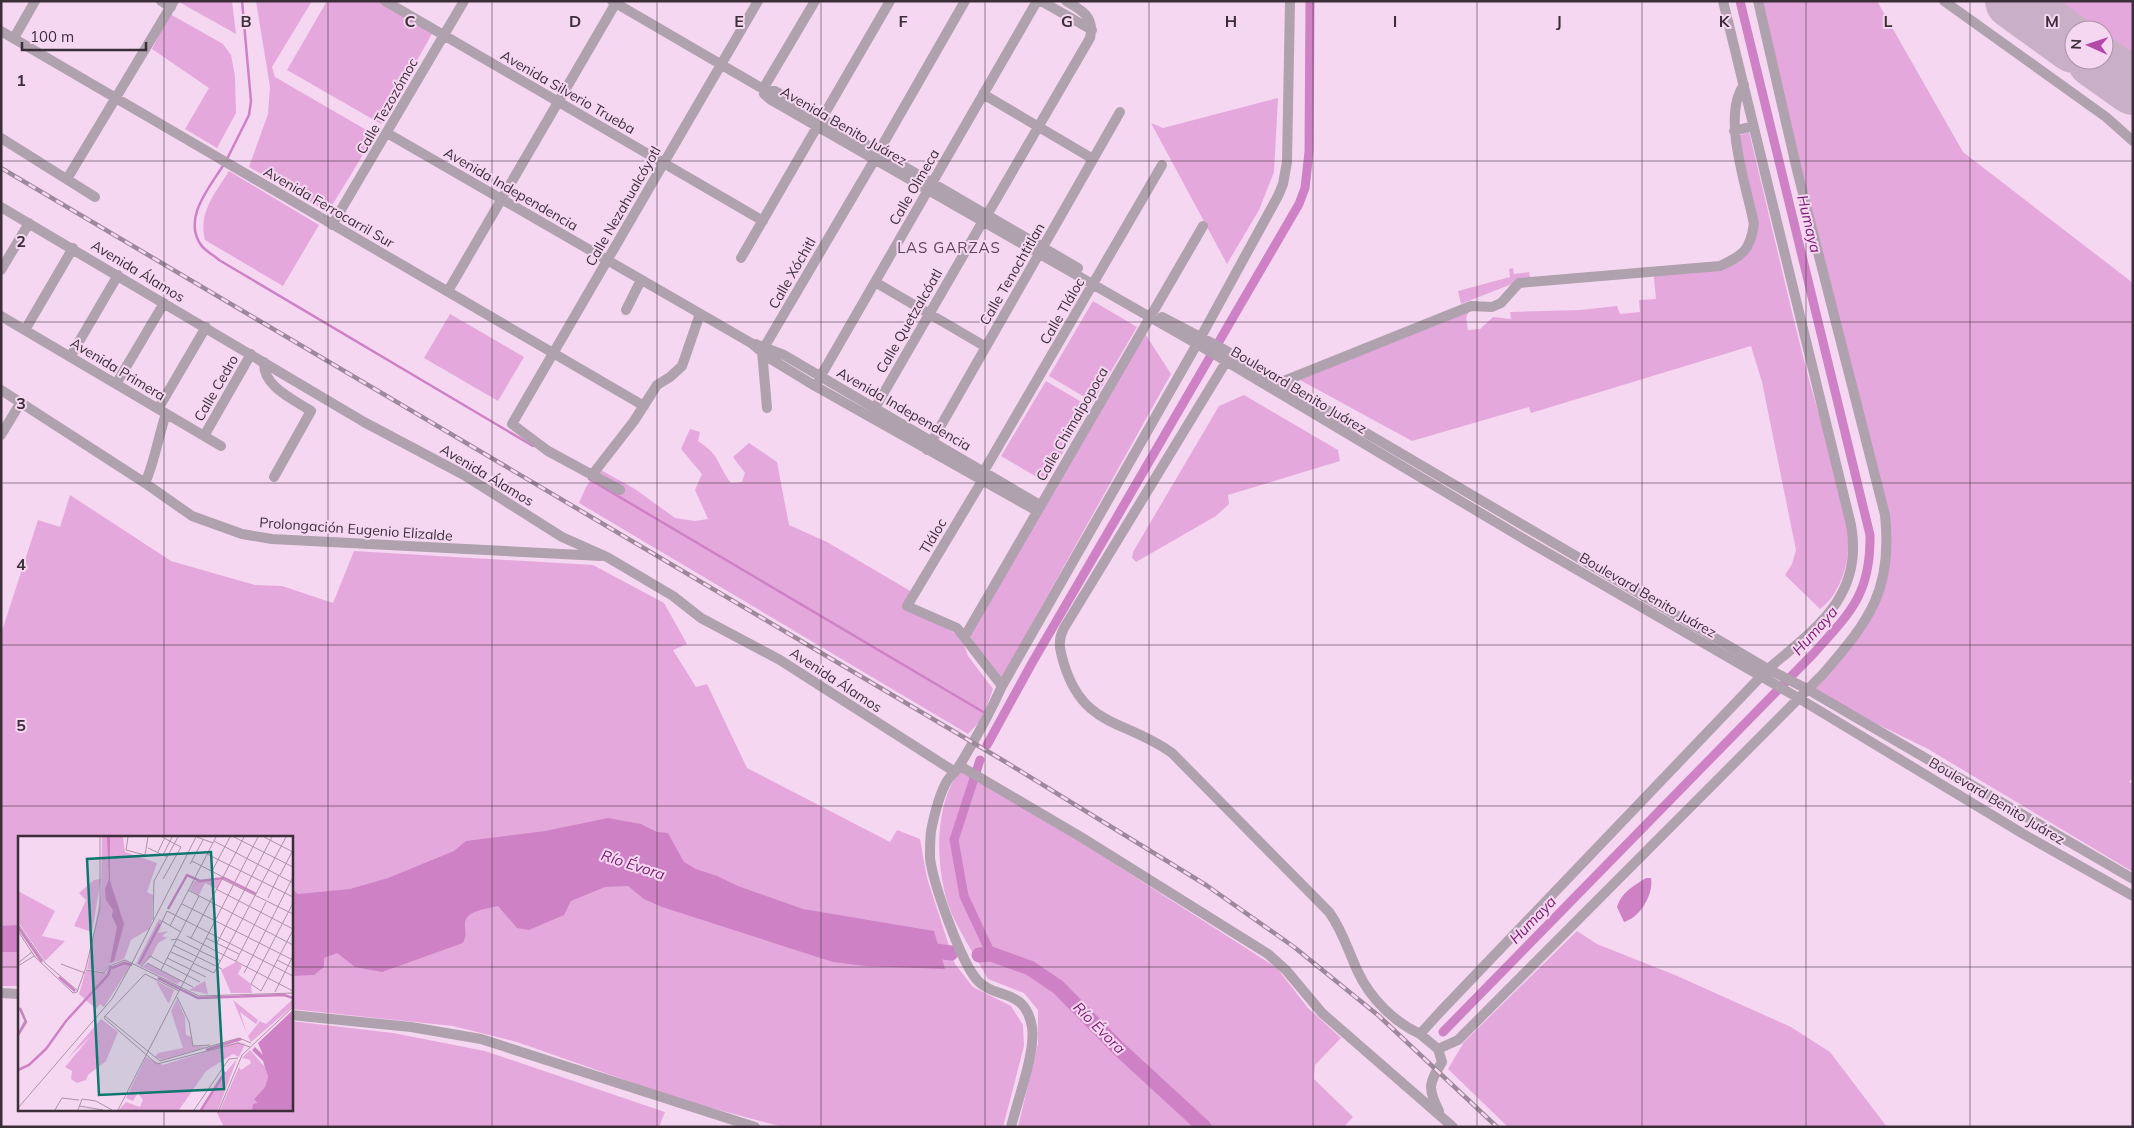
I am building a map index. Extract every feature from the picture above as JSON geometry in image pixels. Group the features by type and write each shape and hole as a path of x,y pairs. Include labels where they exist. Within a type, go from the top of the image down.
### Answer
{"street":[{"path":"14,38 35,1"},
{"name":"Avenida Silverio Trueba","path":"384,1 763,221"},
{"name":"Calle Tezozómoc","path":"332,225 464,1"},
{"name":"Calle Nezahualcóyotl","path":"592,475 548,451 512,424 758,1"},
{"path":"763,89 815,1"},
{"path":"741,258 890,1"},
{"name":"Calle Xóchitl","path":"764,349 965,1"},
{"path":"1039,1 1092,30"},
{"name":"Calle Olmeca","path":"815,386 983,94 1039,1"},
{"path":"1066,1 1086,14 1092,25 1092,30"},
{"path":"1011,1127 1032,1044 1032,1027 1026,1010 1014,997 988,988 979,982 972,973 952,929 930,858 931,832 947,781 957,769 990,713 1002,686 1201,342 1283,184 1288,153 1290,1"},
{"path":"1420,1034 1764,673 1806,636 1836,606 1849,581 1853,565 1854,539 1723,1"},
{"path":"1453,1127 1442,1116 1431,1094 1430,1086 1442,1062 1458,1040 1805,688 1833,663 1859,630 1875,605 1886,563 1887,536 1885,515 1797,170 1758,1"},
{"path":"1944,1 2106,117 2133,141"},
{"path":"448,291 615,2"},
{"name":"Avenida Benito Juárez","path":"615,2 763,89 767,97 820,122 1152,315"},
{"path":"67,180 116,99 169,3"},
{"name":"Calle Quetzalcóatl","path":"875,408 1090,38 1092,30"},
{"name":"Avenida Ferrocarril Sur","path":"1,31 644,406"},
{"path":"1279,383 1471,306 1492,307 1501,303 1519,283 1720,266 1738,257 1747,250 1752,240 1754,224 1734,131 1734,108 1744,85"},
{"path":"983,94 1093,159"},
{"name":"Calle Tenochtitlan","path":"930,445 1120,112"},
{"path":"1734,131 1753,126"},
{"name":"Avenida Independencia","path":"387,133 751,343 821,376 875,408 930,445"},
{"path":"1,138 95,197"},
{"name":"Calle Tláloc","path":"983,476 1162,165"},
{"name":"Avenida Álamos","path":"1,207 364,422 464,475 562,537 607,557 673,596 701,618 780,660 957,769 1081,837 1268,954 1286,970 1322,1013 1442,1116"},
{"path":"1,270 29,223"},
{"name":"Calle Chimalpopoca","path":"965,636 1203,226"},
{"path":"25,330 72,248"},
{"path":"70,356 118,275"},
{"path":"626,310 641,280"},
{"path":"875,282 986,347"},
{"path":"116,384 164,302"},
{"path":"620,490 592,475 604,462 657,385 682,366 700,314"},
{"name":"Boulevard Benito Juárez","path":"1152,315 1764,673"},
{"name":"Avenida Primera","path":"1,316 221,446"},
{"path":"145,483 152,467 162,412 206,327"},
{"path":"764,349 767,408"},
{"name":"Avenida Independencia","path":"764,349 815,386 930,445 1039,508"},
{"name":"Calle Cedro","path":"204,436 251,354"},
{"path":"1225,357 1064,628 1059,643 1061,654 1073,689 1085,705 1098,716 1150,739 1172,753 1329,912 1342,933 1358,972 1372,995 1404,1026 1420,1034 1438,1049 1442,1062"},
{"name":"Boulevard Benito Juárez","path":"1225,357 1279,383 1774,679 1797,697 2025,835 2133,896"},
{"path":"264,362 265,372 272,385 311,410 274,476"},
{"name":"Prolongación Eugenio Elizalde","path":"1,390 145,483 192,516 242,534 272,539 607,557"},
{"path":"1,435 21,402"},
{"name":"Tláloc","path":"965,636 948,623 907,606 983,476"},
{"path":"965,636 979,659 1002,686"},
{"name":"Boulevard Benito Juárez","path":"1774,679 1805,688 2133,879"},
{"path":"1,993 18,994"},
{"path":"292,1015 411,1027 481,1039 755,1127"},
{"path":"1438,1049 1458,1040"}],"shaded area":[{"path":"232,1 236,34 179,2"},
{"path":"256,1 312,1 272,67 275,77 375,135 328,212 249,167 268,114 270,87"},
{"path":"327,1 379,1 433,32 381,124 287,70"},
{"path":"1758,1 1877,1 1963,152 2133,283 2133,778 2129,782 2133,784 2133,872 1928,749 1808,690 1876,605 1888,536"},
{"path":"2030,1 2133,1 2133,75 2114,62 2114,20 2064,20 2064,26"},
{"path":"170,14 223,44 231,55 235,76 236,113 217,148 185,129 209,88 152,49"},
{"path":"1278,98 1274,172 1259,210 1227,264 1151,123 1163,128"},
{"path":"1749,132 1800,346 1834,463 1844,509 1848,550 1846,566 1836,591 1820,609 1785,575 1792,564 1796,550 1762,382 1751,346 1531,413 1529,407 1412,441 1300,380 1470,309 1466,318 1468,330 1480,329 1493,317 1511,319 1510,312 1580,310 1617,306 1620,314 1640,312 1639,300 1656,299 1653,269 1717,265 1751,244 1738,136"},
{"path":"229,171 319,225 283,286 205,240 203,230 206,212 213,196"},
{"path":"1513,268 1514,274 1529,272 1530,277 1461,304 1458,291 1510,277 1509,269"},
{"path":"1093,301 1137,327 1093,402 1049,376"},
{"path":"450,314 524,357 498,401 424,358"},
{"path":"1144,332 1171,374 1000,681 978,655 970,635"},
{"path":"1046,381 1090,407 1045,482 1001,456"},
{"path":"1244,395 1338,450 1340,461 1228,495 1229,504 1216,516 1136,562 1132,558 1133,552 1219,406"},
{"path":"690,429 700,432 698,441 715,456 731,483 742,482 745,473 733,457 749,443 777,462 789,525 827,542 912,592 903,606 935,621 961,637 968,656 993,689 982,719 968,734 579,503 586,487 599,469 635,489 675,518 695,521 708,519 695,490 702,474 681,449"},
{"path":"70,495 171,561 255,585 282,586 333,603 354,551 593,565 664,603 687,644 673,650 696,687 707,684 747,768 890,842 897,830 920,839 927,878 955,964 973,987 1011,1006 1023,1025 1024,1046 1003,1127 783,1127 682,1100 517,1042 453,1026 292,1009 292,836 18,836 18,986 1,986 1,634 38,520 60,527"},
{"path":"960,771 1077,840 1277,968 1308,1008 1341,1038 1315,1065 1314,1079 1353,1117 1344,1127 1018,1127 1038,1043 1038,1010 1024,993 988,979 951,912 942,878 939,840 945,802 951,785"},
{"path":"1577,931 1597,944 1675,975 1791,1027 1830,1052 1887,1127 1508,1127 1448,1069 1464,1042"},
{"path":"292,1021 393,1033 485,1051 665,1112 659,1127 224,1127 216,1110 292,1110"}],"water":[{"path":"608,818 641,824 657,832 668,833 684,862 696,869 738,886 803,909 934,931 945,969 865,966 833,962 662,907 644,899 628,886 605,887 571,901 564,915 529,930 517,928 498,906 478,911 466,919 463,943 382,972 355,967 337,953 324,958 324,967 314,975 292,976 292,889 298,894 350,889 388,878 454,851 466,841 545,831"},
{"path":"1646,878 1651,878 1651,884 1645,905 1635,916 1624,922 1617,907 1621,898 1628,890"},
{"path":"18,925 18,952 1,952 1,926"}],"waterway":[{"path":"227,159 249,115 251,101 242,1"},
{"path":"987,745 1032,663 1299,204 1305,188 1309,152 1310,1"},
{"name":"Humaya","path":"1443,1032 1814,653 1848,613 1856,600 1867,572 1870,535 1740,1"},
{"path":"224,164 200,203 196,214 196,235 205,249 219,260 533,446"},
{"path":"589,479 985,713"},
{"path":"980,760 954,840 964,896 991,954"},
{"name":"Río Évora","path":"920,949 951,953"},
{"name":"Río Évora","path":"979,955 991,954 1030,968 1058,987 1118,1048 1204,1127"}],"runway":[{"path":"2013,1 2064,38"},
{"path":"2109,70 2133,87"}],"railway":[{"path":"1,168 1004,761 1206,885 1294,947 1379,1016 1497,1127"}],"district":[{"name":"LAS GARZAS","path":"949,248"}]}
